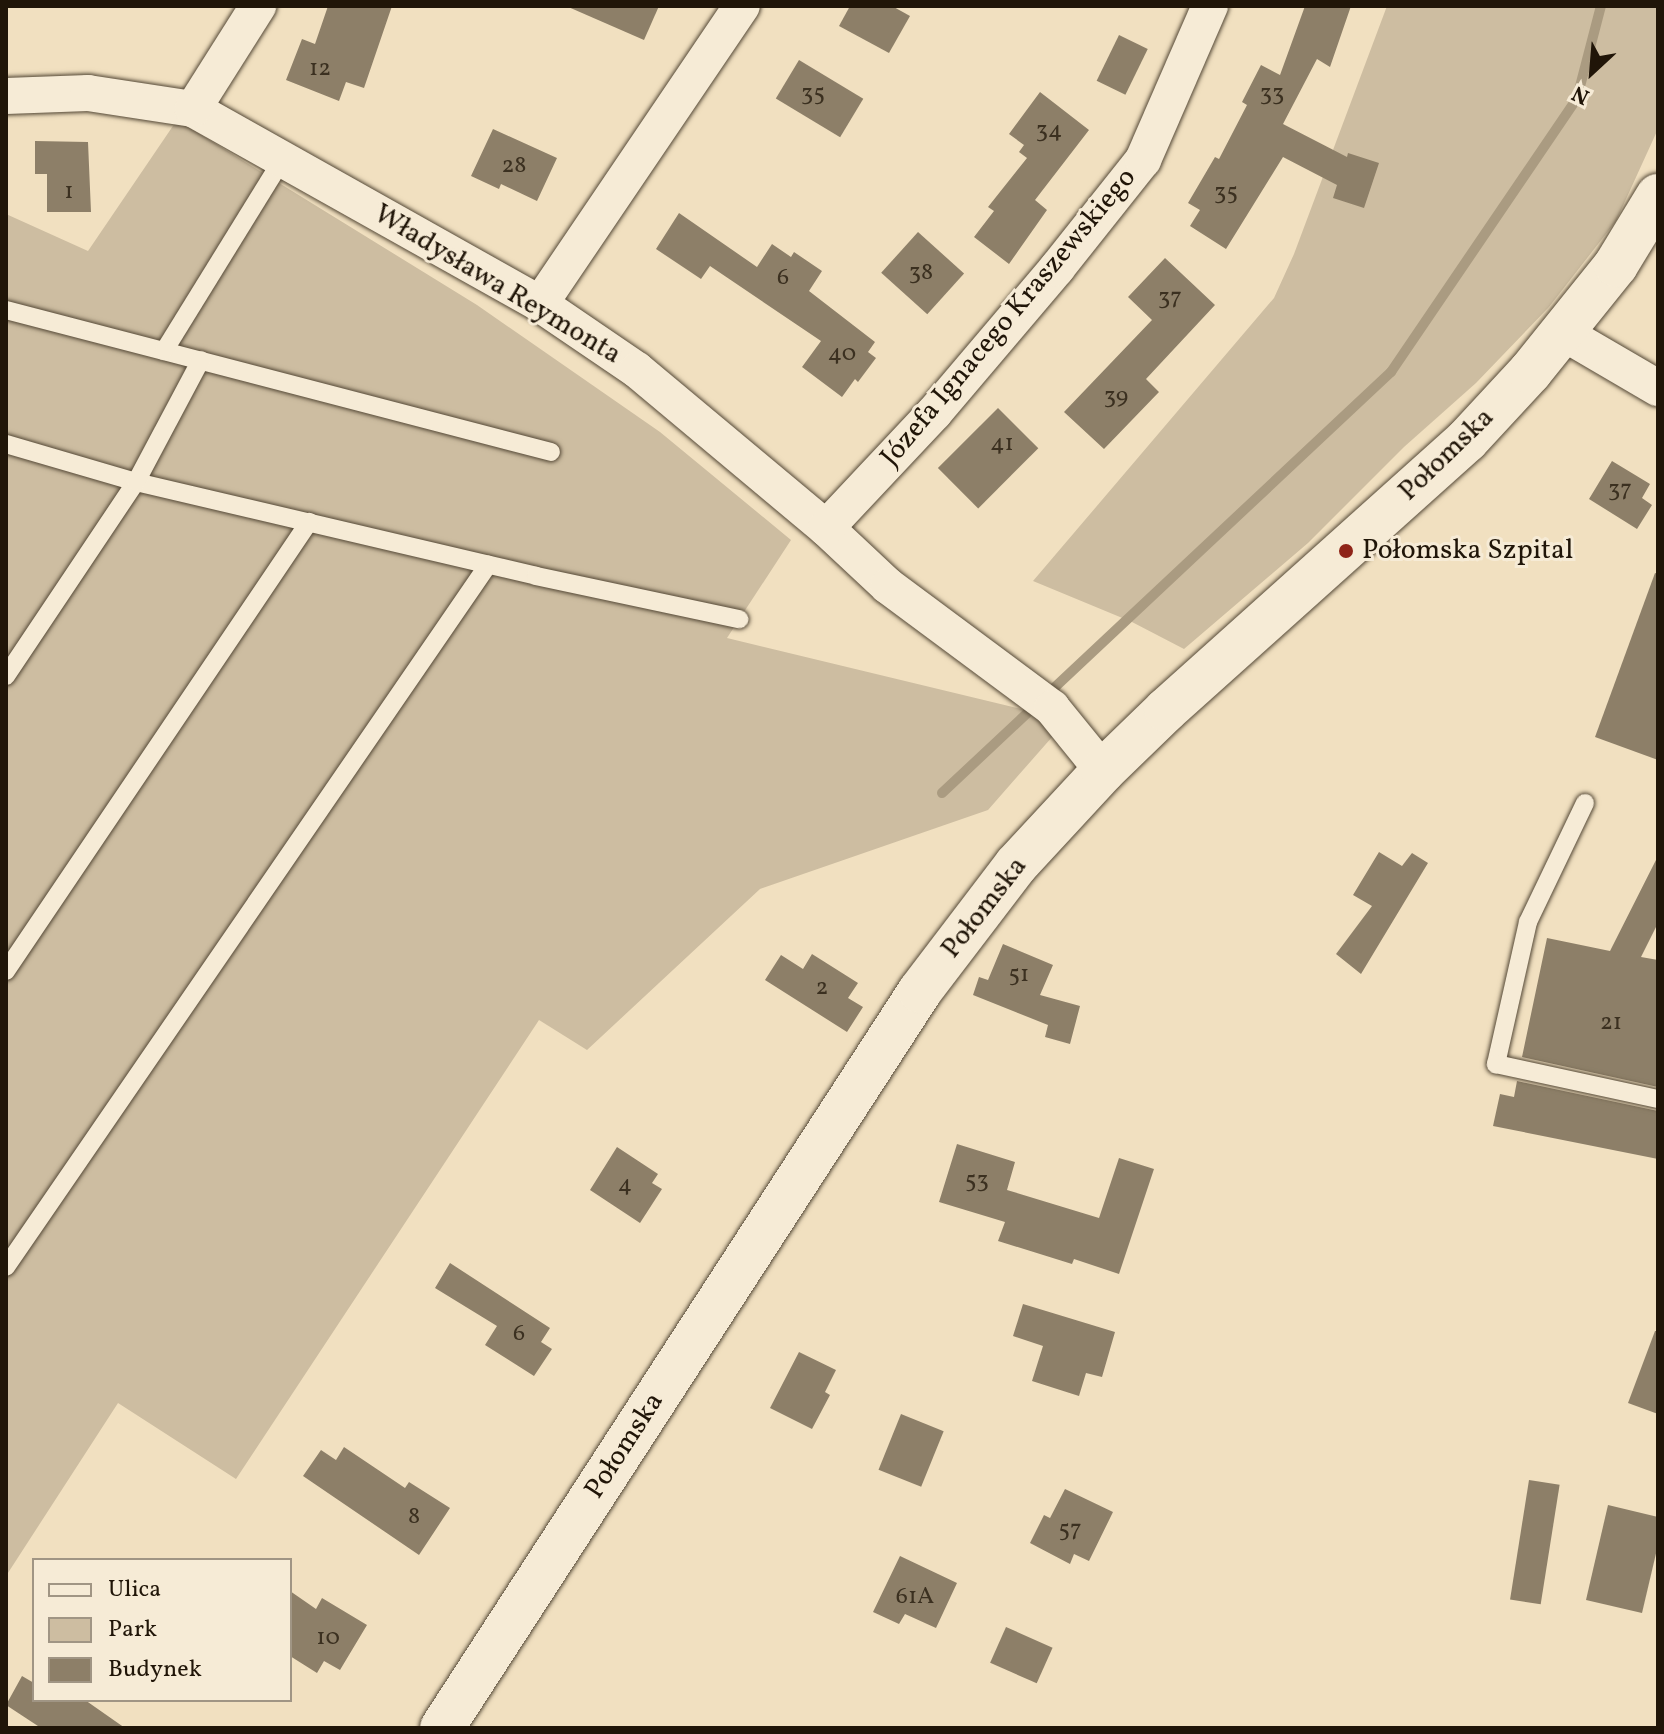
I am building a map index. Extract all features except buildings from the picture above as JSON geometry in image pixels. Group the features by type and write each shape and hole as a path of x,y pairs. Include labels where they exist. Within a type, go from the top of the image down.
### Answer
{"street":[{"path":"193,109 258,6"},
{"path":"540,304 742,6"},
{"name":"Józefa Ignacego Kraszewskiego","path":"826,528 935,412 1057,268 1143,160 1210,6"},
{"name":"Władysława Reymonta","path":"6,96 88,93 193,109 284,157 540,304 637,370 826,528 888,586 1052,708 1103,771"},
{"name":"Połomska","path":"442,1728 920,991 1016,865 1103,771 1467,440 1616,265 1658,196"},
{"path":"1562,332 1658,388"}],"lane":[{"path":"164,351 284,157"},
{"path":"6,310 551,452"},
{"path":"6,676 136,482 201,360"},
{"path":"6,444 136,482 488,565 739,619"},
{"path":"6,971 309,522"},
{"path":"6,1267 488,565"},
{"path":"1585,803 1528,922 1496,1064 1658,1099"}],"green space":[{"path":"1387,6 1658,6 1658,129 1616,221 1549,307 1476,383 1404,447 1308,543 1184,649 1132,622 1033,581 1274,298 1294,254"},
{"path":"177,120 477,305 660,432 791,540 727,638 1067,720 988,810 760,889 587,1050 539,1020 236,1479 118,1403 6,1576 6,214 88,251"}],"waterway":[{"path":"942,793 1391,372 1577,98 1601,6"}],"place":[{"name":"Połomska Szpital","path":"1346,551"}]}
